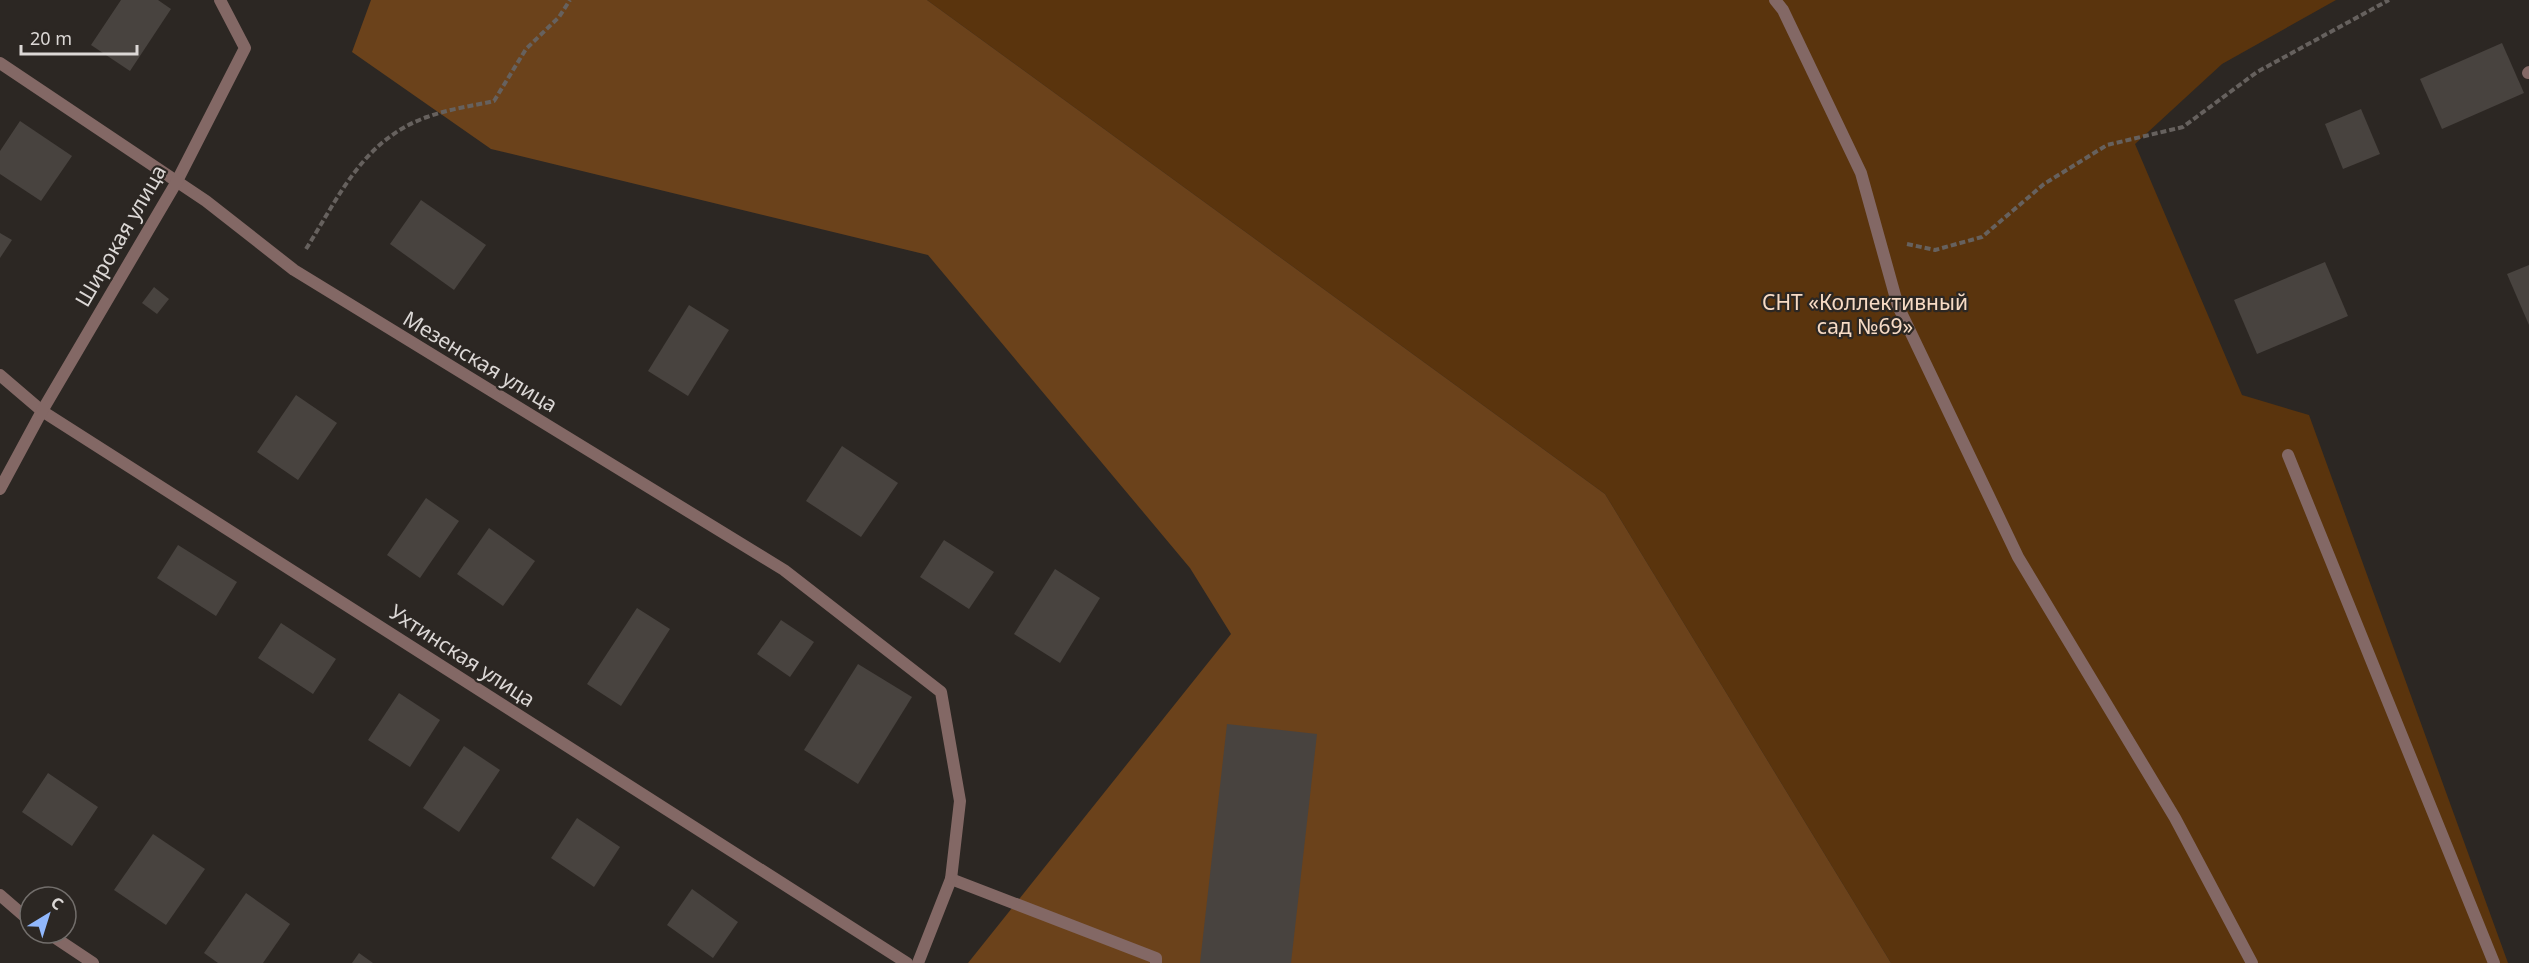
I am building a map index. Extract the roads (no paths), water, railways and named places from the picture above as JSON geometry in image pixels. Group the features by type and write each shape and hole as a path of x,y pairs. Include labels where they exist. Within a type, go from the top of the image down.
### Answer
{"street":[{"name":"Широкая улица","path":"0,489 42,411 176,183 245,48 220,0"},
{"path":"1775,0 1783,10 1861,173 1898,306 2018,556 2175,818 2252,963"},
{"name":"Мезенская улица","path":"0,63 206,201 294,270 784,570 941,692 960,801 951,879"},
{"name":"Ухтинская улица","path":"0,375 42,411 907,963"},
{"path":"2288,455 2494,963"},
{"path":"918,963 951,879 1156,958 1156,963"},
{"path":"0,895 18,911"},
{"path":"66,945 93,963"}],"park label":[{"name":"СНТ «Коллективный сад №69»","path":"1865,315"}]}
